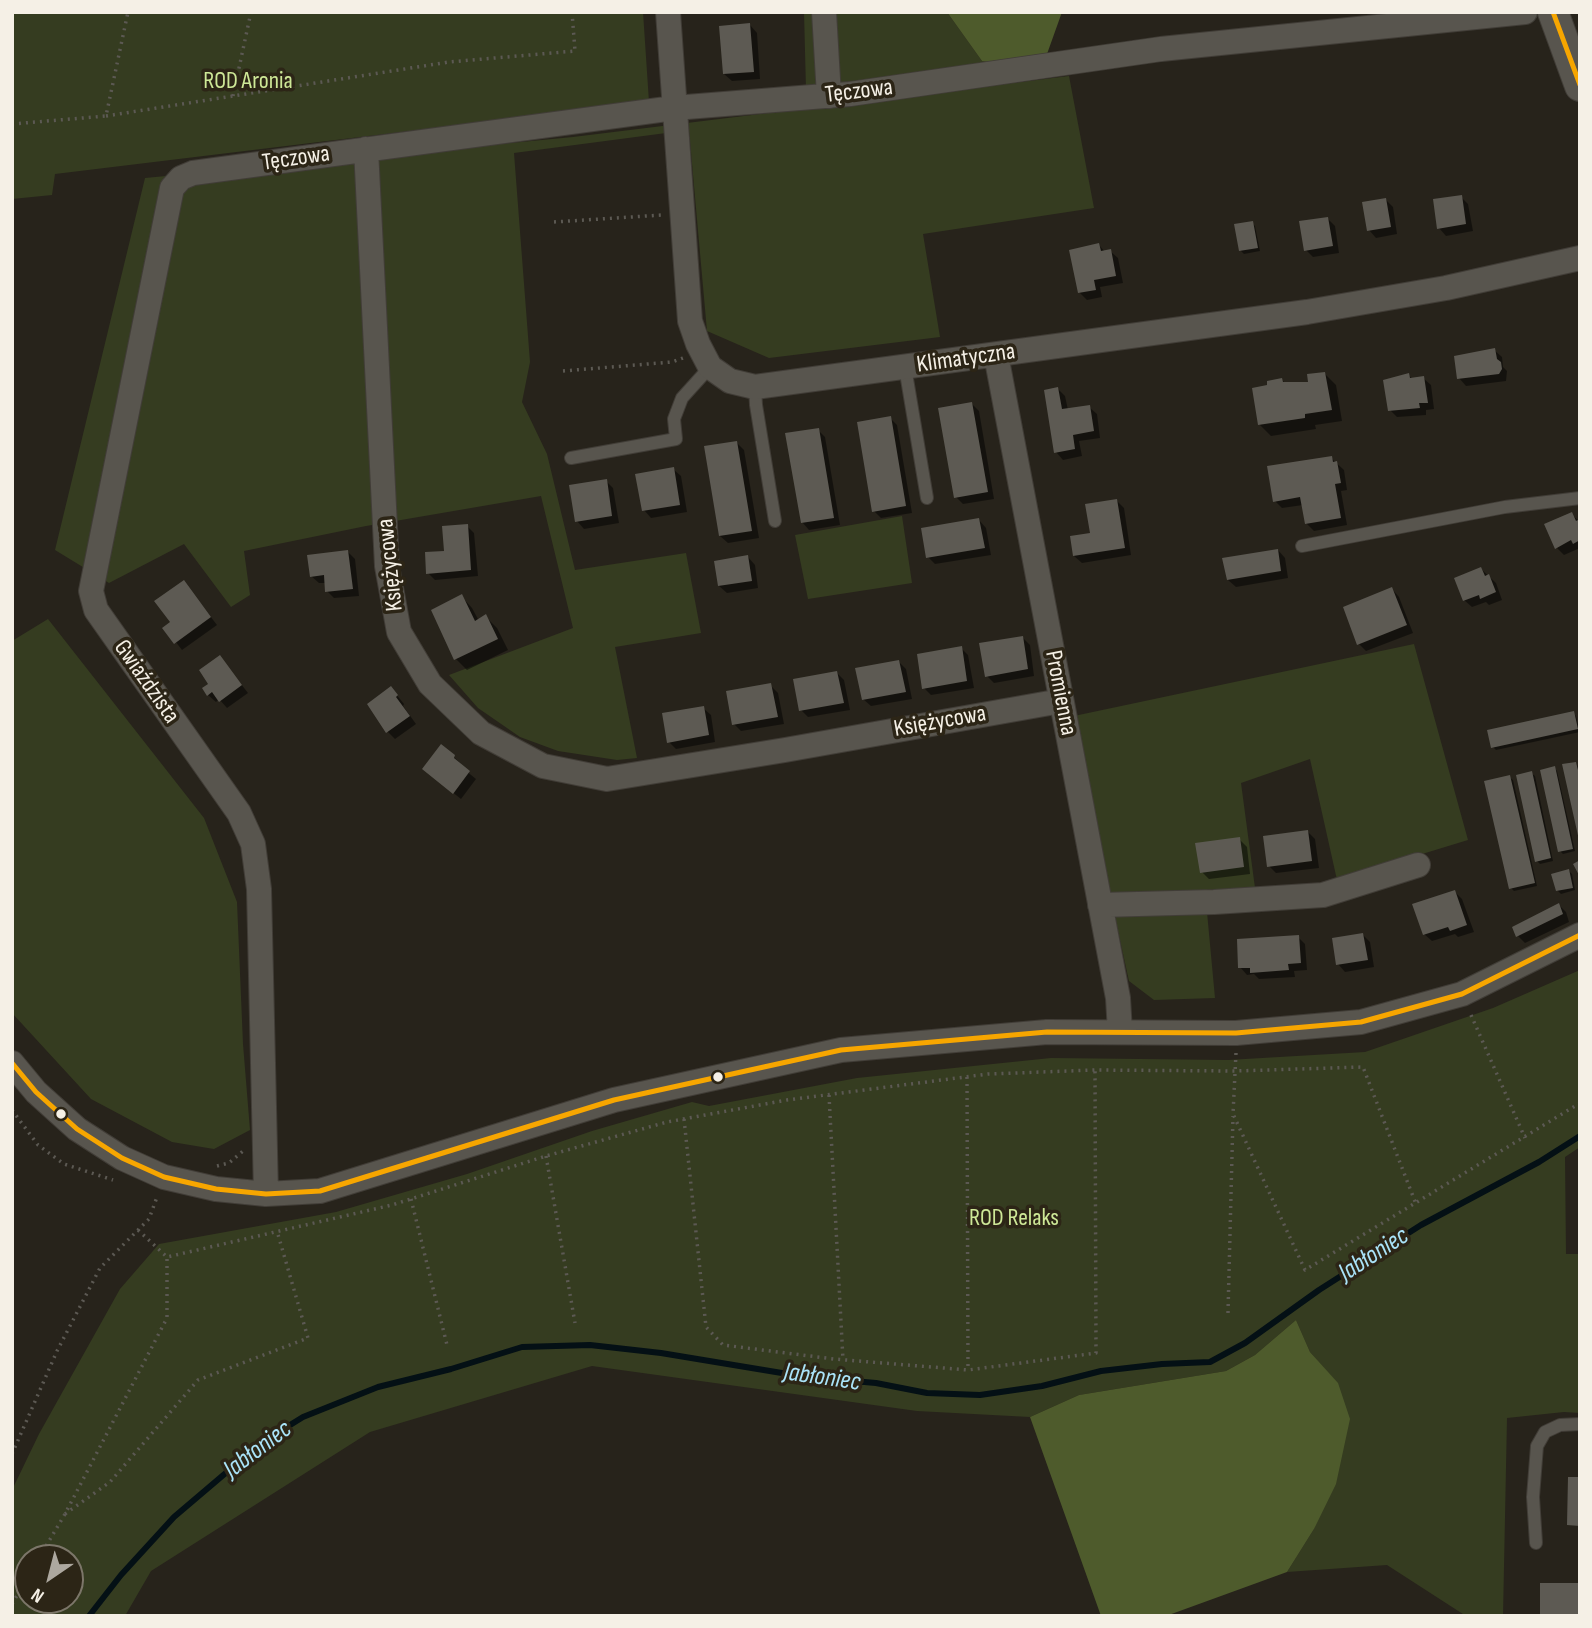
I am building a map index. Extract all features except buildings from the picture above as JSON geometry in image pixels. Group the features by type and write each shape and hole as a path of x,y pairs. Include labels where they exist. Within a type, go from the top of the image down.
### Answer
{"street":[{"path":"668,12 690,321 706,360"},
{"path":"824,12 829,96"},
{"name":"Tęczowa","path":"193,173 674,108 829,96 1161,50 1525,12"},
{"path":"1553,12 1580,86"},
{"name":"Księżycowa","path":"366,149 387,566 399,632 430,684 481,733 543,766 607,779 1062,701"},
{"name":"Gwiaździsta","path":"193,173 181,178 172,188 91,591 96,610 239,813 253,844 259,888 266,1194"},
{"name":"Klimatyczna","path":"706,360 730,381 755,387 1307,312 1446,288 1580,258"},
{"name":"Promienna","path":"996,355 1118,998 1119,1032"},
{"path":"1100,905 1214,902 1323,895 1418,865"},
{"path":"12,1063 36,1092 77,1129 122,1158 164,1177 216,1189 266,1194 320,1191 614,1100 841,1050 1047,1032 1119,1032 1233,1046 1361,1022 1462,995 1580,934"}],"lane":[{"path":"571,458 676,439 674,419 682,398 706,360"},
{"path":"905,367 927,498"},
{"path":"755,387 775,521"},
{"path":"1302,546 1505,507 1580,498"},
{"path":"1536,1543 1533,1497 1537,1446 1545,1432 1560,1424 1580,1424"}],"path":[{"path":"106,116 128,12"},
{"path":"233,96 251,12"},
{"path":"12,124 106,116 449,62 575,51 572,12"},
{"path":"554,222 681,214"},
{"path":"564,371 706,360"},
{"path":"1462,995 1525,1138"},
{"path":"1228,1313 1235,1071 1233,1046"},
{"path":"167,1257 411,1199 546,1156 684,1119 829,1094 967,1077 1095,1070 1235,1071 1363,1067 1416,1203"},
{"path":"684,1119 706,1327 723,1345 844,1360 968,1370 1096,1353 1095,1070"},
{"path":"967,1077 968,1370"},
{"path":"829,1094 844,1360"},
{"path":"1233,1114 1305,1270 1580,1103"},
{"path":"12,1110 38,1145 64,1164 123,1182"},
{"path":"546,1156 575,1323"},
{"path":"12,1454 57,1351 100,1268 149,1219 164,1177"},
{"path":"411,1199 447,1345"},
{"path":"47,1544 167,1318 167,1257 138,1230"},
{"path":"65,1514 110,1482 198,1380 308,1338 277,1231"}],"green space":[{"name":"ROD Aronia","path":"12,12 643,12 649,102 55,174 52,195 12,199"},
{"path":"804,12 947,12 982,61 996,64 806,90"},
{"path":"947,12 1062,12 1047,54 996,64 982,61"},
{"path":"1069,76 1094,208 923,234 940,337 769,358 707,331 689,130 514,153 530,362 522,402 547,454 575,570 686,553 701,633 615,647 637,758 617,760 558,751 520,737 478,708 449,675 573,628 541,496 366,526 244,551 250,595 231,607 184,544 109,583 55,550 145,178 573,137"},
{"path":"902,516 912,583 808,599 795,535"},
{"path":"48,619 204,818 237,902 250,1130 214,1149 172,1142 91,1099 12,1013 12,641"},
{"path":"1414,644 1468,840 1337,880 1310,759 1241,783 1255,888 1110,894 1074,716"},
{"path":"1207,912 1215,998 1154,1000 1129,981 1114,913"},
{"name":"ROD Relaks","path":"1580,970 1580,1147 1565,1157 1566,1254 1580,1254 1580,1413 1507,1418 1503,1616 1466,1616 1387,1565 1287,1572 1314,1529 1338,1384 1310,1352 1296,1320 1255,1355 1226,1371 1079,1395 1030,1417 917,1411 592,1366 370,1432 151,1571 125,1616 12,1616 12,1490 39,1434 120,1289 159,1244 336,1212 467,1174 592,1131 692,1102 709,1106 857,1078 1051,1058 1228,1060 1365,1052 1493,1008"},
{"path":"1296,1320 1310,1352 1338,1383 1350,1419 1336,1484 1314,1529 1287,1572 1166,1616 1101,1616 1030,1417 1079,1395 1226,1371 1255,1355"}],"waterway":[{"name":"Jabłoniec","path":"89,1616 121,1575 174,1517 261,1443 303,1417 378,1387 451,1369 522,1347 590,1345 661,1353 806,1377 876,1383 927,1393 980,1395 1042,1386 1101,1371 1210,1362 1245,1343 1319,1290 1421,1225 1539,1162 1580,1136"}],"transit line":[{"path":"1553,12 1580,85"},
{"path":"12,1063 36,1092 77,1129 122,1158 164,1177 216,1189 266,1194 320,1191 614,1100 841,1050 1047,1032 1236,1033 1361,1022 1462,994 1580,935"}]}
